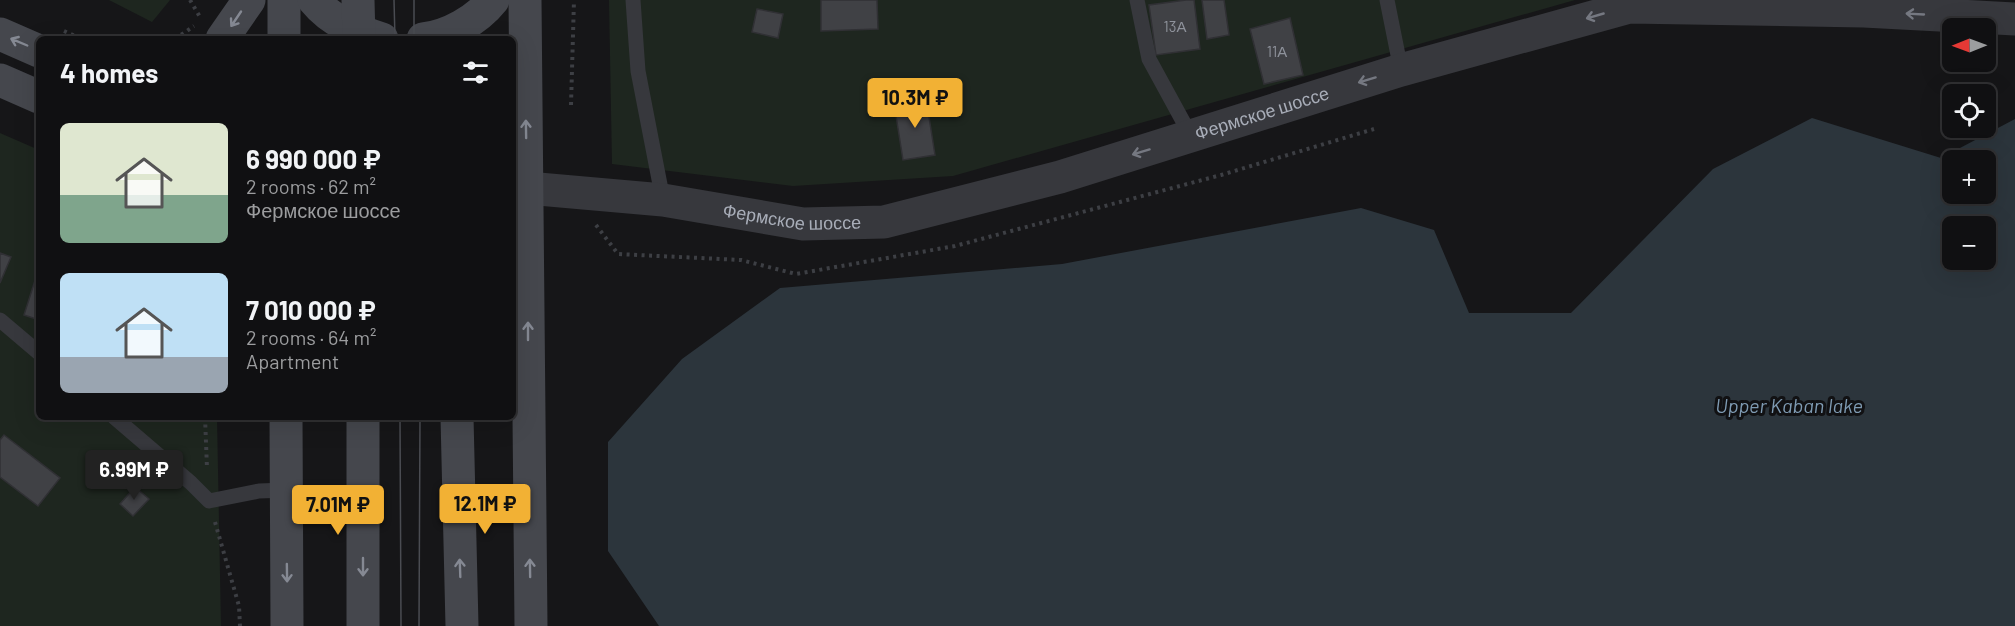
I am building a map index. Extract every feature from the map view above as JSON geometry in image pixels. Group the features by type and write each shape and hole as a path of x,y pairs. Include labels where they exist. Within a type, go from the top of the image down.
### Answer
{"main road":[{"path":"212,30 249,0"},
{"path":"284,0 284,36"},
{"path":"314,0 338,22 370,36"},
{"path":"358,0 359,36"},
{"path":"457,0 457,36"},
{"path":"433,36 450,31 471,20 493,0"},
{"path":"525,0 520,187 528,422 531,626"},
{"path":"0,34 36,50"},
{"path":"0,80 36,96"},
{"path":"516,375 525,399 528,422"},
{"path":"284,420 287,626"},
{"path":"363,431 363,626"},
{"path":"457,431 462,626"}],"street":[{"name":"Фермское шоссе","path":"520,187 663,200 803,224 884,222 1060,177 1401,70 1629,7 1672,4 2015,19"}],"lane":[{"path":"633,0 638,71 663,200"},
{"path":"1137,0 1149,59 1191,136"},
{"path":"1387,0 1401,70"},
{"path":"0,320 36,350"},
{"path":"118,420 209,501 259,491 286,481"}],"path":[{"path":"190,0 212,30"},
{"path":"572,105 574,0"}],"shaded area":[{"path":"109,0 170,0 152,22"},
{"path":"609,0 1575,0 953,176 793,186 612,164"},
{"path":"0,133 36,149 36,420 217,420 221,626 0,626"}],"water":[{"name":"Upper Kaban lake","path":"1812,118 1942,157 1942,204 1996,204 1996,150 1956,150 1979,138 1996,138 1996,129 2015,119 2015,626 659,626 608,551 608,442 682,359 780,288 1062,264 1361,208 1434,230 1469,313 1571,313 1713,169"}],"building":[{"path":"821,0 877,0 878,29 821,31"},
{"path":"1194,0 1200,49 1156,55 1149,5"},
{"path":"1202,0 1224,0 1229,35 1207,39"},
{"path":"757,9 783,14 778,38 752,32"},
{"path":"1290,18 1303,75 1264,84 1250,29"},
{"path":"926,98 935,155 903,160 894,103"},
{"path":"0,253 11,257 0,283"},
{"path":"36,277 36,319 24,315"},
{"path":"4,435 60,478 38,506 0,477 0,440"},
{"path":"135,487 149,499 133,516 120,504"}],"tram line":[{"path":"394,0 395,36"},
{"path":"414,0 414,36"},
{"path":"400,420 401,626"},
{"path":"419,626 420,420"}]}
